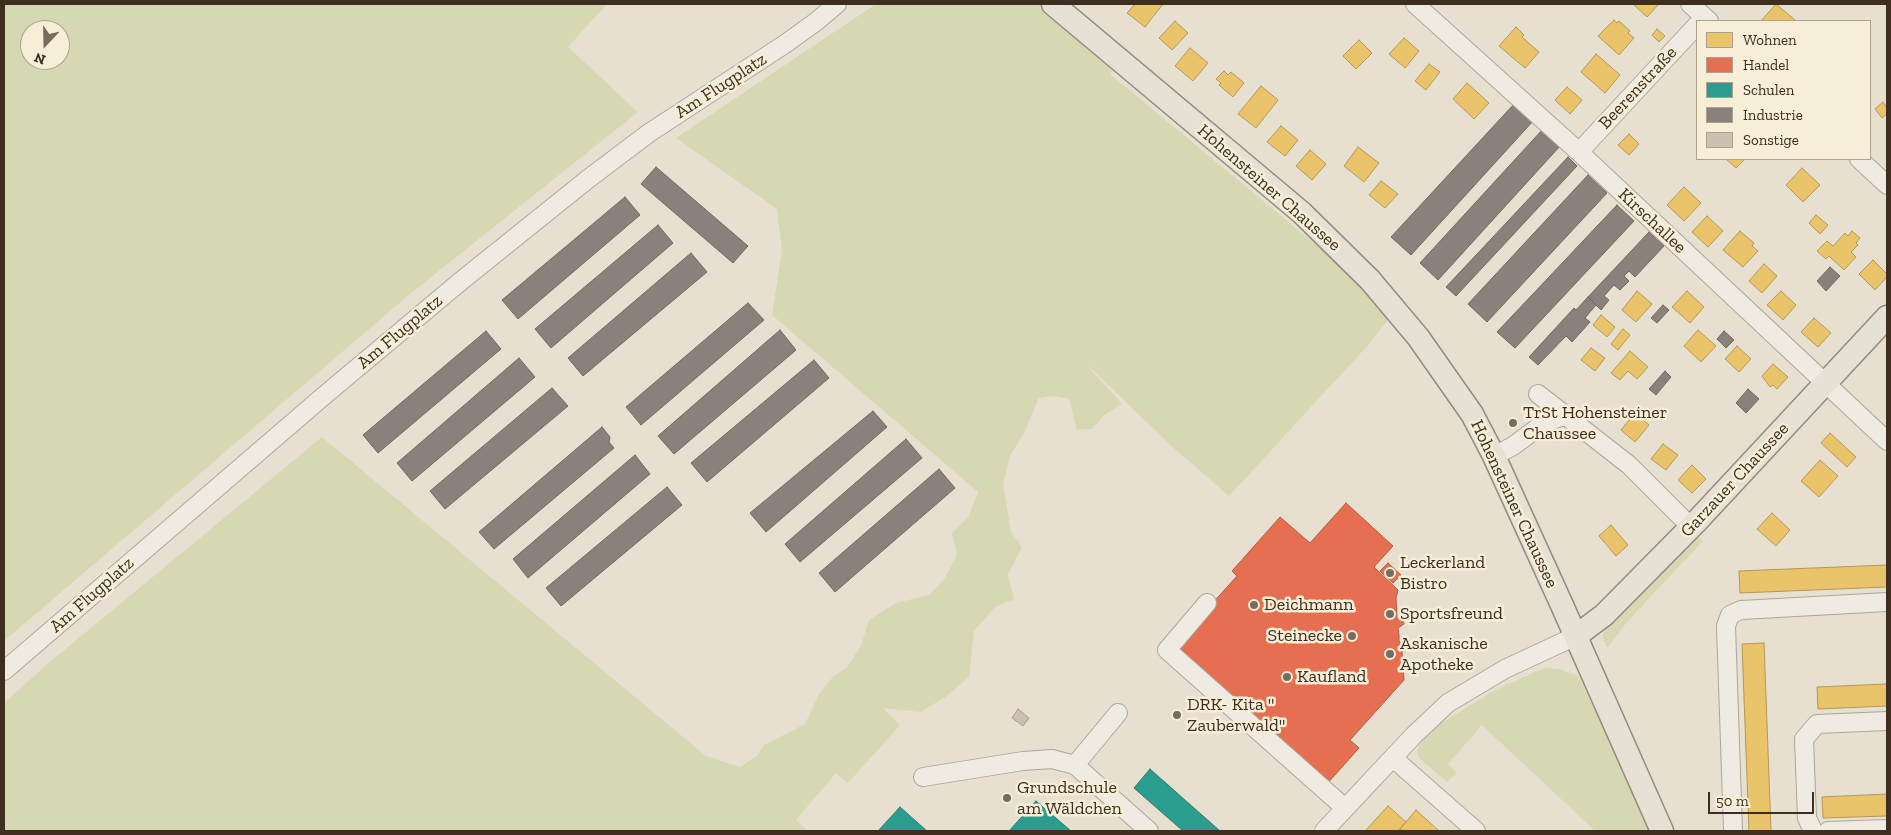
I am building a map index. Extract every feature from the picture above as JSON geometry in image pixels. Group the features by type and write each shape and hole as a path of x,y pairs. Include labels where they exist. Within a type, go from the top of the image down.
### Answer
{"main road":[{"name":"Hohensteiner Chaussee","path":"1053,4 1302,213 1353,262 1418,337 1472,414 1494,456 1662,831"},
{"name":"Garzauer Chaussee","path":"1576,636 1604,614 1691,527 1887,317"}],"street":[{"name":"Am Flugplatz","path":"817,21 836,4"},
{"name":"Am Flugplatz","path":"4,671 461,281 588,179 649,133 817,21 849,4"},
{"name":"Kirschallee","path":"1415,4 1579,152 1887,441"},
{"name":"Beerenstraße","path":"1690,4 1702,20"},
{"name":"Beerenstraße","path":"1579,152 1696,28"},
{"path":"1861,160 1887,184"},
{"path":"1538,394 1629,465 1691,527"},
{"path":"1494,456 1513,446 1544,423 1566,415"},
{"path":"1733,831 1726,626 1730,615 1740,610 1887,602"},
{"path":"1207,603 1167,650 1345,808"},
{"path":"1324,831 1414,735 1448,703 1505,669 1576,636"},
{"path":"1075,765 1118,713"},
{"path":"1813,831 1807,818 1804,740 1817,724 1887,721"},
{"path":"1393,758 1476,831"},
{"path":"923,777 1023,761 1052,759 1075,765 1148,831"},
{"path":"1828,831 1887,829"}],"green space":[{"path":"4,4 607,4 568,47 638,112 410,294 4,641"},
{"path":"876,4 1043,4 1116,66 1110,74 1355,277 1393,313 1370,343 1229,496 1176,450 1084,362 1122,404 1104,415 1092,429 1077,430 1069,399 1054,396 1039,398 1024,433 1010,456 1003,484 1011,532 1022,547 1008,575 1014,599 995,607 974,631 969,677 944,698 920,712 883,708 900,725 848,783 836,773 796,820 808,831 4,831 4,703 51,661 322,437 706,756 740,767 757,756 764,745 805,724 819,694 832,678 847,667 861,646 869,620 896,603 929,595 945,578 957,554 952,533 968,517 978,492 772,315 782,250 777,209 676,138"},
{"path":"1695,533 1703,541 1606,647 1602,635 1609,625"},
{"path":"1544,668 1559,669 1578,675 1653,831 1595,831 1482,725 1448,764 1457,773 1447,782 1419,758 1417,750 1420,744 1440,724 1497,689"}],"building: Wohnen":[{"path":"1135,4 1163,4 1145,27 1127,13"},
{"path":"1633,4 1659,4 1647,17"},
{"path":"1776,4 1795,20 1762,20"},
{"path":"1614,20 1617,23 1619,21 1630,31 1628,33 1634,38 1619,55 1598,36"},
{"path":"1175,21 1188,33 1172,50 1159,38"},
{"path":"1516,27 1524,35 1522,37 1539,52 1525,68 1499,46"},
{"path":"1657,29 1665,36 1659,42 1652,35"},
{"path":"1404,38 1419,51 1405,68 1389,54"},
{"path":"1359,40 1372,53 1356,69 1343,56"},
{"path":"1190,48 1208,63 1193,81 1175,66"},
{"path":"1596,54 1620,75 1605,93 1581,72"},
{"path":"1429,64 1440,72 1426,90 1415,81"},
{"path":"1224,71 1228,75 1231,72 1244,83 1233,97 1219,85 1221,83 1216,79"},
{"path":"1467,83 1489,103 1474,119 1453,99"},
{"path":"1261,86 1278,100 1256,128 1238,114"},
{"path":"1567,87 1582,100 1570,114 1555,100"},
{"path":"1883,102 1887,108 1887,114 1882,118 1875,109"},
{"path":"1281,126 1298,140 1285,156 1267,142"},
{"path":"1629,134 1639,144 1629,155 1618,145"},
{"path":"1358,147 1379,163 1364,182 1344,166"},
{"path":"1310,150 1326,164 1312,180 1296,166"},
{"path":"1727,160 1744,160 1736,168"},
{"path":"1802,168 1820,185 1803,202 1786,185"},
{"path":"1381,181 1398,194 1385,208 1369,195"},
{"path":"1684,187 1701,203 1684,221 1667,205"},
{"path":"1816,215 1828,225 1820,234 1809,223"},
{"path":"1707,216 1723,231 1708,247 1692,232"},
{"path":"1740,231 1754,243 1752,246 1758,251 1743,267 1723,250"},
{"path":"1852,231 1860,238 1856,243 1858,245 1851,252 1856,257 1844,270 1829,256 1826,259 1817,251 1827,241 1833,246 1845,233 1848,236"},
{"path":"1873,260 1887,274 1887,277 1875,290 1859,274"},
{"path":"1764,264 1777,276 1762,293 1749,281"},
{"path":"1637,291 1652,304 1636,322 1622,310"},
{"path":"1687,291 1704,307 1690,323 1672,307"},
{"path":"1781,291 1796,305 1783,320 1767,305"},
{"path":"1601,315 1615,327 1607,337 1593,325"},
{"path":"1814,318 1831,333 1818,347 1801,332"},
{"path":"1623,329 1630,335 1618,350 1611,344"},
{"path":"1698,330 1716,346 1701,362 1684,346"},
{"path":"1737,346 1751,359 1739,372 1725,359"},
{"path":"1591,348 1605,358 1595,371 1581,360"},
{"path":"1630,351 1648,367 1637,379 1628,371 1620,380 1611,373"},
{"path":"1773,364 1788,377 1777,389 1773,385 1770,387 1762,376"},
{"path":"1635,413 1649,425 1635,442 1621,430"},
{"path":"1830,433 1856,457 1847,467 1821,443"},
{"path":"1663,444 1678,455 1666,470 1651,459"},
{"path":"1820,460 1838,476 1819,497 1801,481"},
{"path":"1692,465 1706,479 1692,493 1678,480"},
{"path":"1772,513 1790,530 1776,546 1757,529"},
{"path":"1611,525 1628,545 1616,556 1599,536"},
{"path":"1887,565 1887,587 1740,593 1739,571"},
{"path":"1764,643 1771,831 1749,831 1742,644"},
{"path":"1887,684 1887,706 1818,709 1817,687"},
{"path":"1887,794 1887,816 1823,818 1822,797"},
{"path":"1388,806 1406,822 1398,831 1365,831"},
{"path":"1416,810 1439,831 1403,831 1400,829"}],"building: Handel":[{"path":"1346,503 1393,546 1374,567 1398,590 1396,598 1397,619 1403,619 1404,624 1398,628 1399,641 1406,651 1402,651 1404,680 1350,740 1359,748 1326,785 1173,647 1237,576 1232,571 1280,517 1310,543"},
{"name":"Leckerland Bistro","path":"1388,563 1401,575 1393,583 1380,571"}],"building: Schulen":[{"path":"1150,769 1220,831 1183,831 1134,788"},
{"path":"1036,801 1071,831 1009,831"},
{"path":"900,807 927,831 878,831"}],"building: Industrie":[{"path":"1515,103 1534,120 1411,255 1391,237"},
{"path":"1543,129 1561,145 1438,280 1420,263"},
{"path":"1568,157 1577,166 1456,296 1446,287"},
{"path":"656,167 748,246 733,263 641,184"},
{"path":"1588,175 1607,193 1487,322 1468,304"},
{"path":"625,197 640,215 518,319 502,300"},
{"path":"1617,205 1634,221 1515,348 1497,332"},
{"path":"658,225 673,243 551,348 535,329"},
{"path":"1649,232 1664,246 1635,277 1629,271 1624,276 1629,281 1620,290 1614,285 1604,296 1609,300 1601,310 1588,297"},
{"path":"691,253 707,272 583,376 568,358"},
{"path":"1830,267 1840,276 1826,291 1817,281"},
{"path":"1588,297 1596,305 1585,318 1590,322 1572,342 1566,336 1538,365 1529,357 1574,308 1576,310"},
{"path":"748,303 764,320 641,425 626,407"},
{"path":"1663,305 1669,310 1657,323 1651,318"},
{"path":"780,330 796,350 674,454 658,436"},
{"path":"486,331 501,349 378,453 363,435"},
{"path":"1724,331 1734,340 1726,348 1717,339"},
{"path":"519,358 535,377 412,481 397,463"},
{"path":"814,360 829,378 707,482 691,463"},
{"path":"1665,371 1671,377 1656,395 1649,389"},
{"path":"552,388 568,406 445,509 430,491"},
{"path":"1748,389 1759,399 1746,413 1736,403"},
{"path":"873,411 887,427 766,532 750,513"},
{"path":"602,427 610,437 609,442 614,448 494,549 479,532"},
{"path":"906,439 922,458 800,562 785,544"},
{"path":"635,455 650,474 528,578 513,559"},
{"path":"939,469 955,488 835,592 819,573"},
{"path":"667,487 682,505 561,606 546,588"}],"building: Sonstige":[{"path":"1018,709 1029,718 1023,726 1012,718"}],"place":[{"name":"TrSt Hohensteiner Chaussee","path":"1513,423"},
{"name":"Leckerland Bistro","path":"1390,573"},
{"name":"Deichmann","path":"1254,605"},
{"name":"Sportsfreund","path":"1390,614"},
{"name":"Steinecke","path":"1352,636"},
{"name":"Askanische Apotheke","path":"1390,654"},
{"name":"Kaufland","path":"1287,677"},
{"name":"DRK- Kita \" Zauberwald\"","path":"1177,715"},
{"name":"Grundschule am Wäldchen","path":"1007,798"}]}
